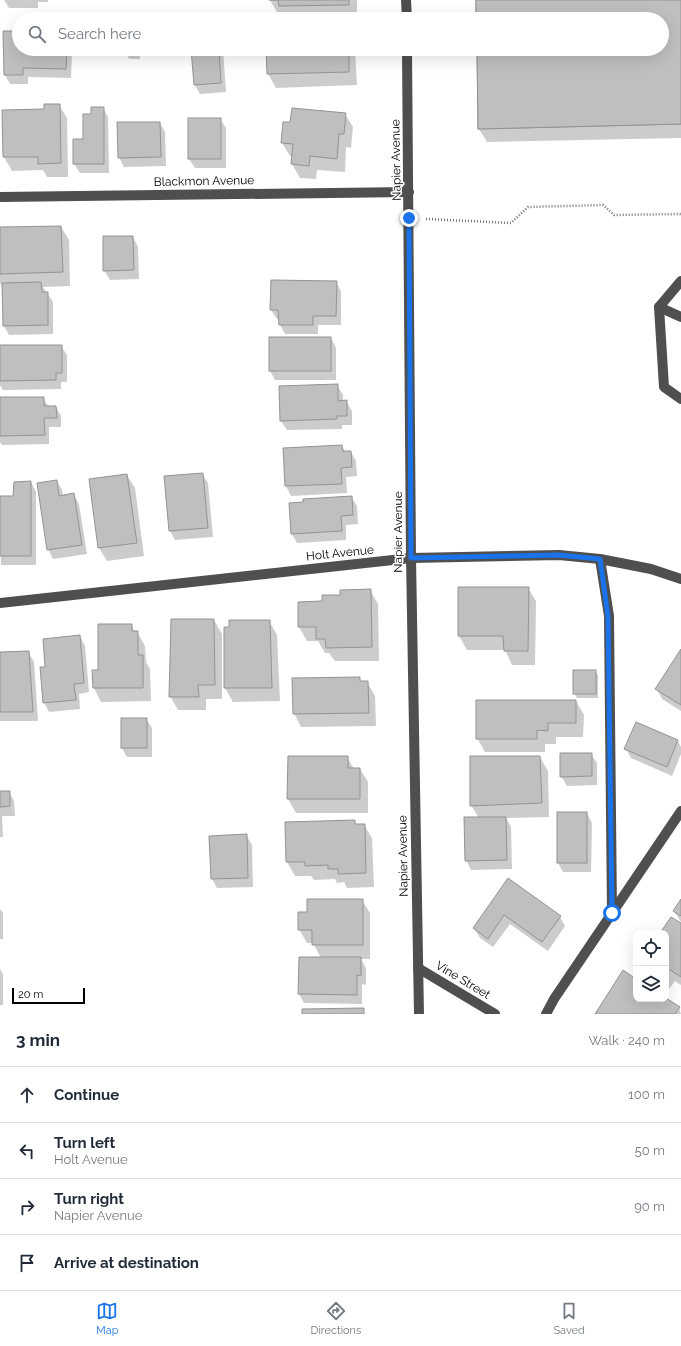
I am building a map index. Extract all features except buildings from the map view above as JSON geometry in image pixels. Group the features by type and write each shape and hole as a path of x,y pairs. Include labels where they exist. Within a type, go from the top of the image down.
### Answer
{"street":[{"path":"406,0 406,12"},
{"name":"Napier Avenue","path":"407,56 411,558 419,1014"},
{"name":"Blackmon Avenue","path":"0,197 409,192"},
{"path":"681,281 659,307 664,387 681,399"},
{"path":"659,307 681,317"},
{"name":"Holt Avenue","path":"0,604 411,558 559,555 600,559 651,569 681,579"},
{"path":"600,559 608,616 612,913"},
{"path":"546,1014 554,999 681,811"},
{"name":"Vine Street","path":"418,968 495,1014"}],"path":[{"path":"409,218 511,223 528,207 603,205 614,216 681,214"}],"route":[{"path":"409,218 411,558 559,555 600,559 608,616 612,913"}]}
